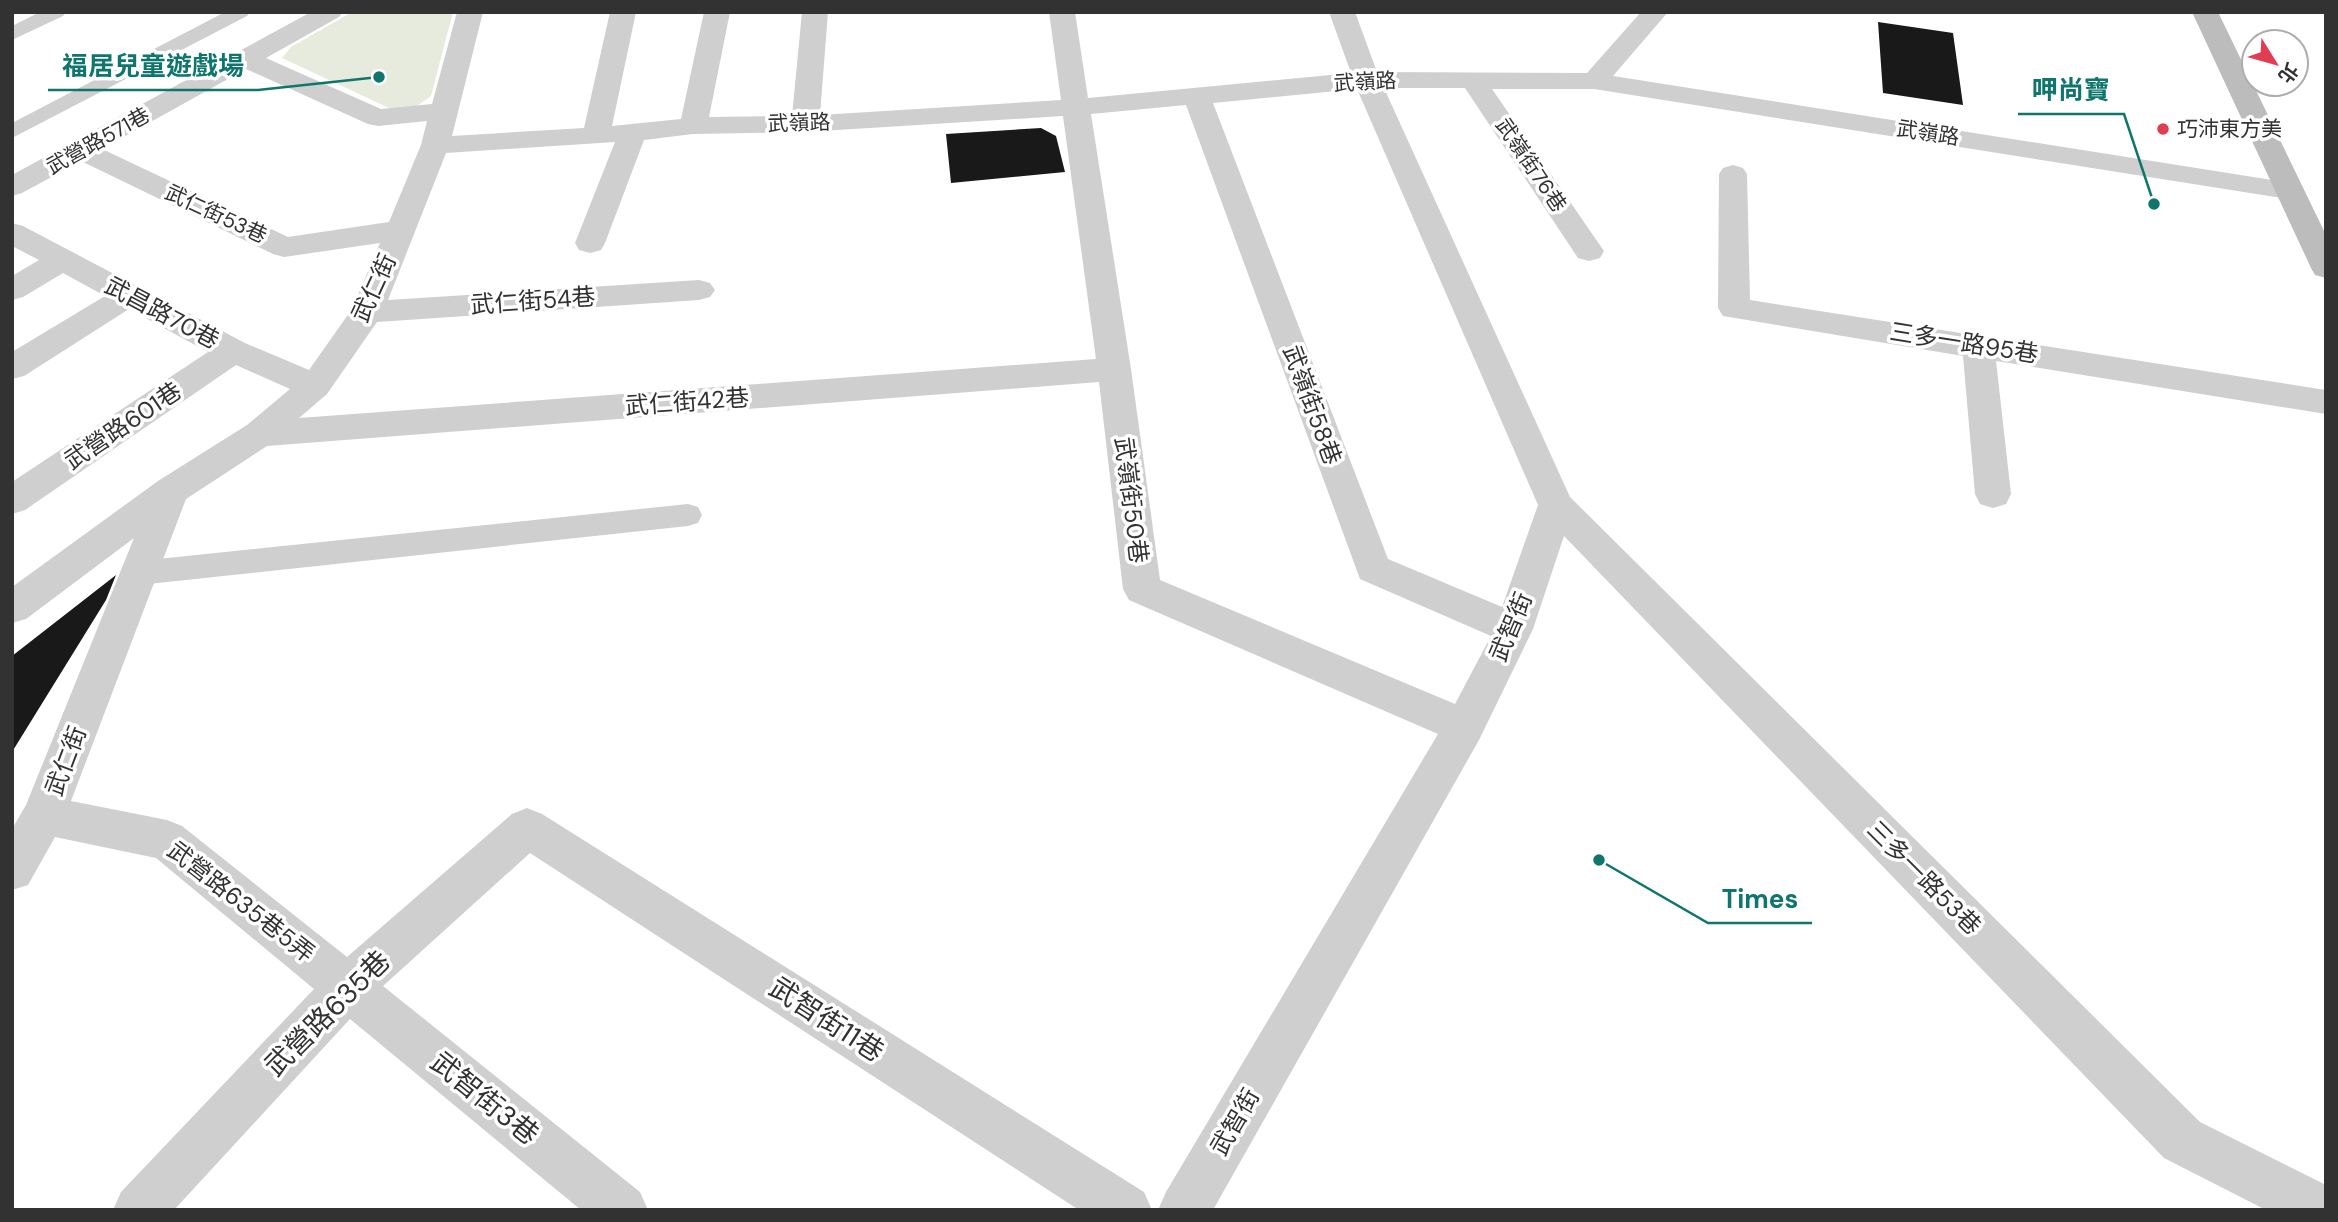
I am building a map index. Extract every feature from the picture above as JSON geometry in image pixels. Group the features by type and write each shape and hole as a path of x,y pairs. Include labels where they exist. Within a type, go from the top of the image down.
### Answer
{"street":[{"name":"武營路571巷","path":"12,187 330,12"},
{"name":"武仁街","path":"12,608 171,491 259,434 315,386 367,312 435,145 470,12"},
{"path":"596,136 623,12"},
{"path":"693,126 717,12"},
{"path":"805,124 815,12"},
{"name":"武嶺街50巷","path":"1062,12 1114,369 1142,589 1464,727"},
{"path":"1342,12 1367,80 1556,505"},
{"path":"1594,81 1655,12"},
{"path":"2205,12 2326,268"},
{"path":"246,59 378,118 444,111"},
{"name":"武嶺街76巷","path":"1472,79 1589,251"},
{"name":"武嶺路","path":"435,145 633,134 693,126 805,124 1077,107 1367,80 1594,81 2288,190"},
{"name":"武嶺街58巷","path":"1197,97 1373,569 1514,629"},
{"path":"590,243 633,134"},
{"name":"武仁街53巷","path":"81,150 284,247 400,230"},
{"name":"三多一路95巷","path":"1733,174 1734,308 2326,402"},
{"name":"武昌路70巷","path":"12,233 233,351 315,386"},
{"path":"12,290 62,260"},
{"name":"武仁街54巷","path":"367,312 699,290"},
{"path":"12,368 129,295"},
{"path":"1978,345 1993,494"},
{"name":"武營路601巷","path":"12,500 233,351"},
{"name":"武仁街42巷","path":"259,434 1114,369"},
{"name":"武仁街","path":"12,870 44,815 171,491"},
{"name":"武智街","path":"1184,1210 1464,727 1514,629 1556,505"},
{"name":"三多一路53巷","path":"1556,505 2182,1140 2321,1210"},
{"name":"武營路635巷5弄","path":"44,815 167,840 348,987"},
{"name":"武營路635巷","path":"139,1210 348,987 527,828"},
{"name":"武智街11巷","path":"527,828 1126,1210"},
{"name":"武智街3巷","path":"348,987 622,1210"}],"lane":[{"path":"12,34 56,12"},
{"path":"12,132 240,12"},
{"path":"139,573 688,515"}],"shaded area":[{"path":"352,12 453,12 431,96 414,108 389,108 282,58 291,47"}],"building":[{"path":"1878,22 1953,33 1963,105 1883,93"},
{"path":"1041,128 1056,136 1065,172 951,183 946,134"},
{"path":"116,575 106,600 12,752 12,656"}],"place":[{"name":"福居兒童遊戲場","path":"379,77"},
{"name":"巧沛東方美","path":"2163,129"},
{"name":"呷尚寶","path":"2154,204"},
{"name":"Times","path":"1599,860"}]}
